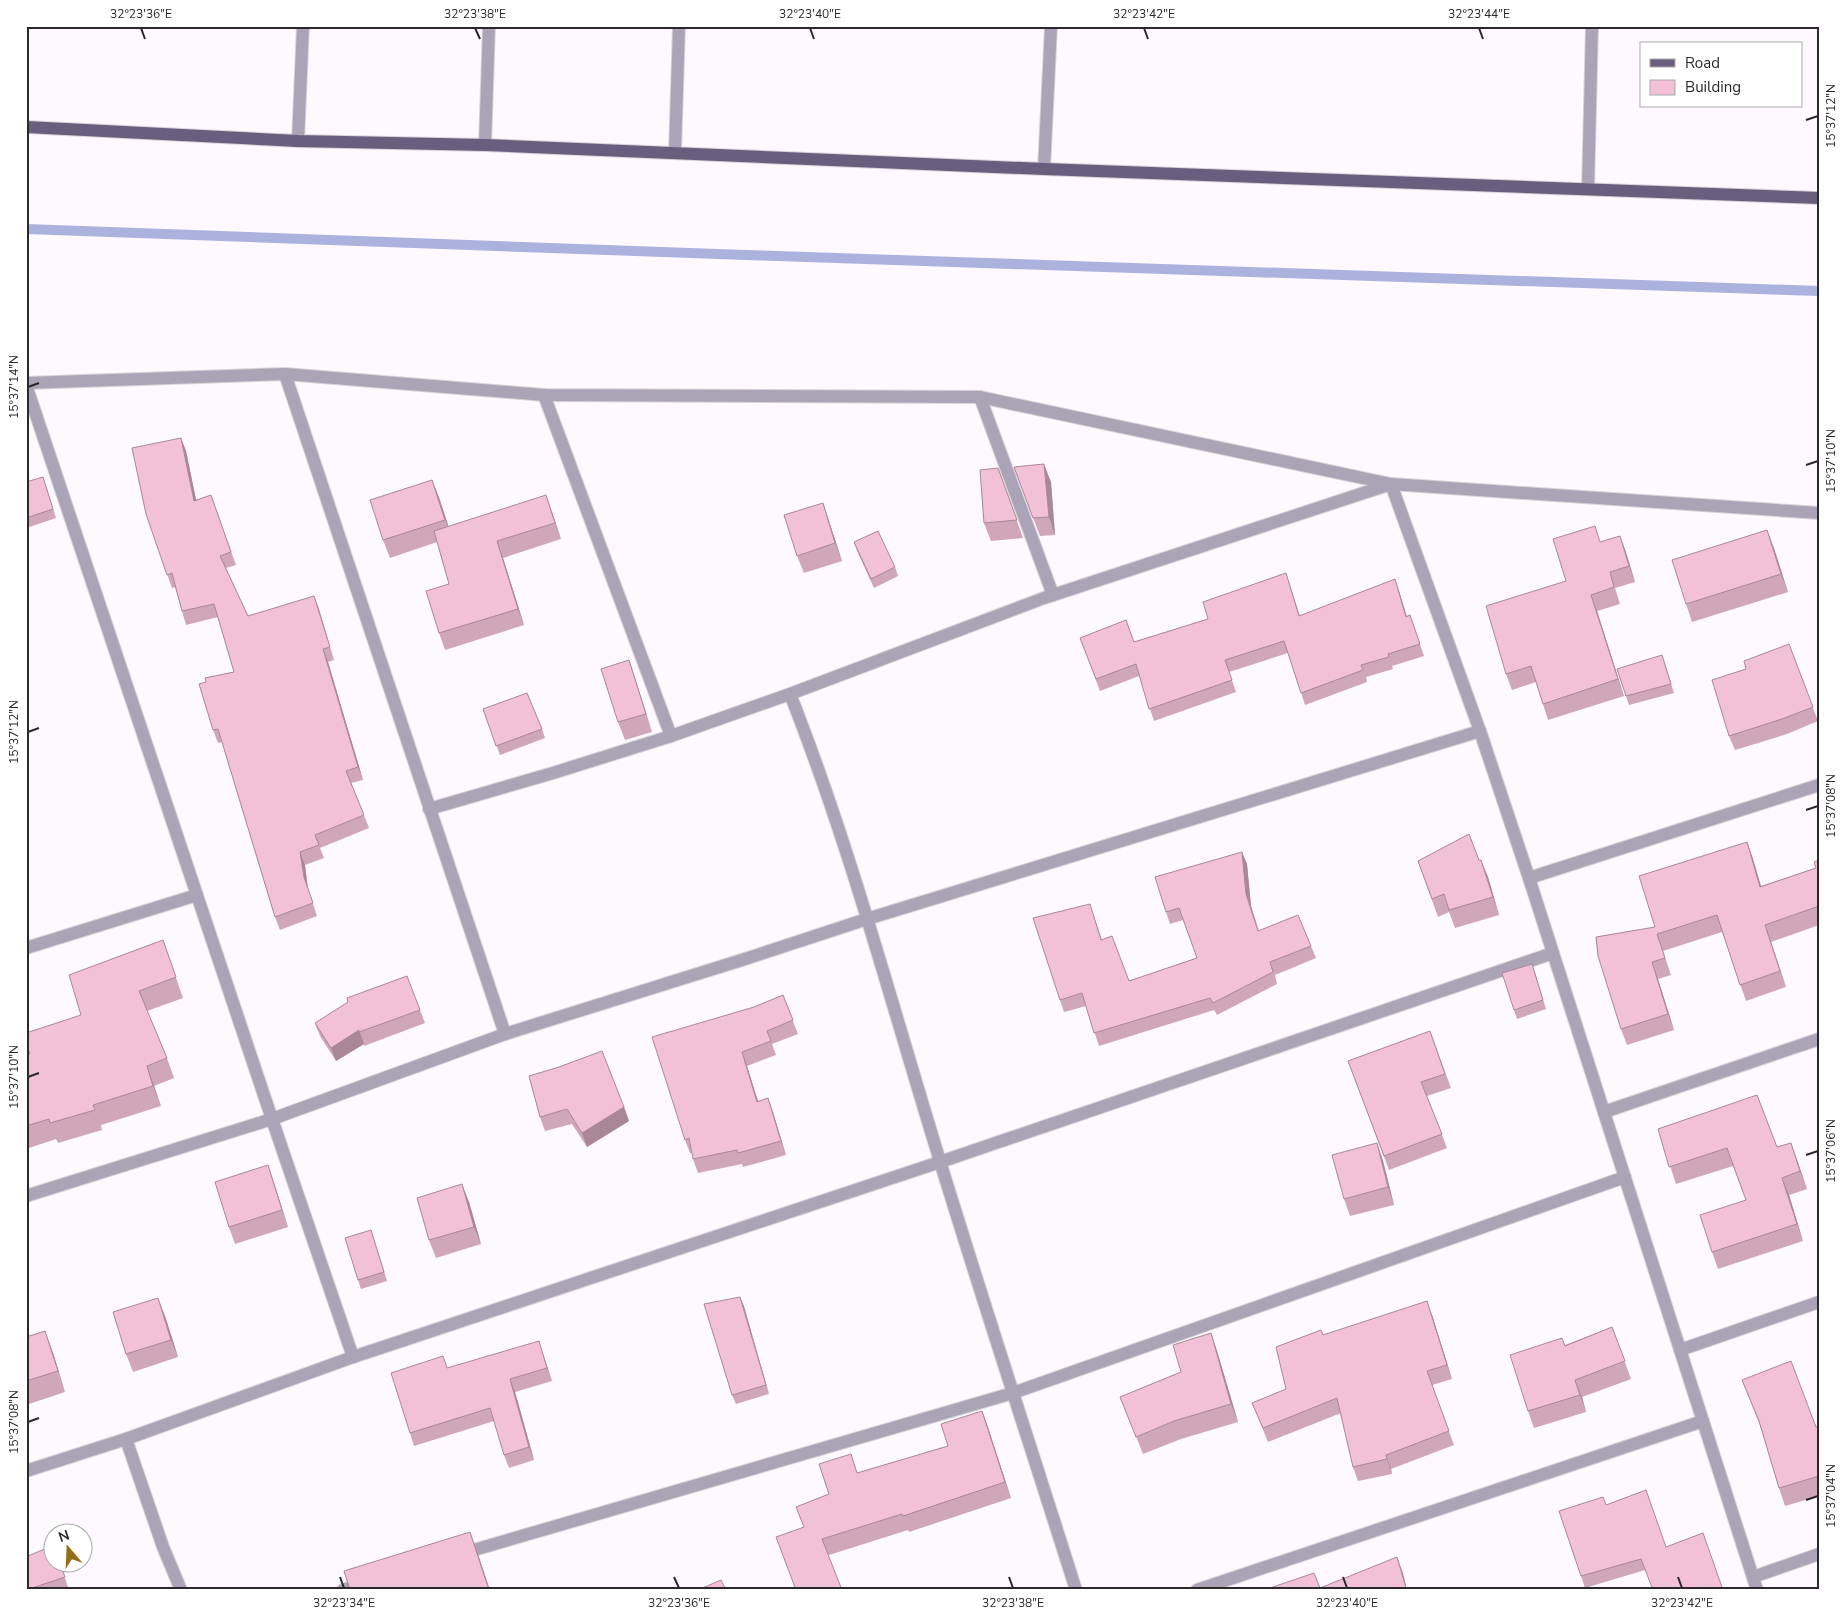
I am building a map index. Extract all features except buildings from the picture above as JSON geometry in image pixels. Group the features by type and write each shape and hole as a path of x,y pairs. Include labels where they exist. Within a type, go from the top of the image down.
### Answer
{"main road":[{"path":"26,127 298,140 675,152 1044,169 1819,198"}],"street":[{"path":"298,140 303,26"},
{"path":"485,145 489,26"},
{"path":"675,152 679,26"},
{"path":"1044,169 1051,26"},
{"path":"1588,189 1592,26"},
{"path":"285,374 505,1034"},
{"path":"354,1356 272,1119 26,384 285,374 544,395 980,397 1391,484 1819,513"},
{"path":"544,395 671,736"},
{"path":"980,397 1053,595"},
{"path":"429,809 671,736 790,694 1053,595 1391,484"},
{"path":"1391,484 1480,731 1530,878 1757,1590"},
{"path":"790,694 819,767 940,1162 1076,1590"},
{"path":"26,1196 272,1119 505,1034 745,960 867,919 1480,731"},
{"path":"1530,878 1819,785"},
{"path":"26,948 197,895"},
{"path":"26,1471 126,1439 354,1356 940,1162 1554,953"},
{"path":"1604,1112 1819,1039"},
{"path":"447,1558 1013,1393 1625,1176"},
{"path":"1680,1350 1819,1302"},
{"path":"1197,1590 1703,1420"},
{"path":"126,1439 163,1547 182,1590"},
{"path":"1752,1577 1819,1554"},
{"path":"343,1590 372,1581"}],"waterway":[{"path":"26,229 1819,291"}]}
